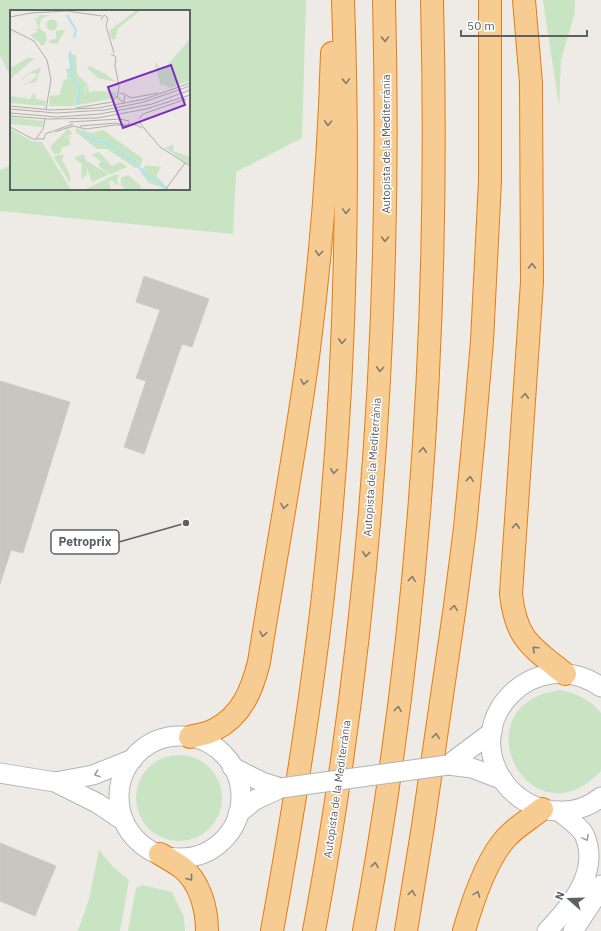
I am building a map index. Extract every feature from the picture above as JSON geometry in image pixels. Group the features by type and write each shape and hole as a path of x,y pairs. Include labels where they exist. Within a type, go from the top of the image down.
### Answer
{"highway":[{"path":"190,737 213,731 226,722 237,711 248,697 259,662 308,359 316,295 327,145 333,0"},
{"path":"272,931 305,736 323,596 338,417 346,195 346,100 343,0"},
{"name":"Autopista de la Mediterrània","path":"314,931 332,831 342,761 370,511 383,322 386,152 384,0"},
{"path":"364,931 382,827 395,732 425,430 430,344 434,173 432,0"},
{"path":"406,931 455,606 474,442 482,341 489,203 490,0"},
{"path":"524,0 531,83 532,282 511,594 517,624 524,637 532,648 564,674"},
{"path":"464,931 482,881 493,857 504,840 520,824 550,810"},
{"path":"160,854 182,868 191,878 205,906 207,931"}],"street":[{"path":"547,931 578,896 586,883 591,870 592,855 583,833 550,810 520,798 503,780 493,757 492,732 500,708 517,688 539,677 564,674 584,678 601,687"},
{"path":"448,765 492,732"},
{"path":"174,736 190,737 212,745 226,757 238,780 240,794 238,814 227,835 210,850 182,858 160,854 150,850 136,839 124,821 119,801 120,786 125,772 133,759 143,749 158,740 174,736"},
{"path":"55,782 93,775 133,759"},
{"path":"238,814 255,800 281,788 448,765 472,768 503,780"},
{"path":"232,767 262,782 281,788"},
{"path":"0,773 55,782 97,803 124,821"},
{"path":"550,810 579,808 601,797"},
{"path":"573,931 596,896 601,885"}],"green space":[{"path":"0,0 306,0 302,138 236,172 233,234 0,211 0,170 10,165 10,190 190,190 190,10 10,10 10,76 0,55"},
{"path":"543,0 575,0 575,12 561,60 559,106"},
{"path":"560,690 583,698 601,713 601,771 575,790 550,793 529,783 515,765 509,742 513,720 529,701"},
{"path":"179,755 195,759 209,768 218,782 222,798 218,814 209,828 195,837 179,841 163,837 149,828 140,814 136,798 140,782 149,768 163,759"},
{"path":"99,850 113,867 129,880 120,931 78,931 89,899"},
{"path":"142,885 172,892 184,917 185,931 128,931 136,888"}],"building":[{"path":"144,276 209,299 192,347 182,344 144,454 124,447 146,381 136,378 160,310 136,302"},
{"path":"0,381 70,402 23,553 11,550 0,584"},
{"path":"0,843 56,866 35,916 0,901"}],"place":[{"name":"Petroprix","path":"186,523"}]}
